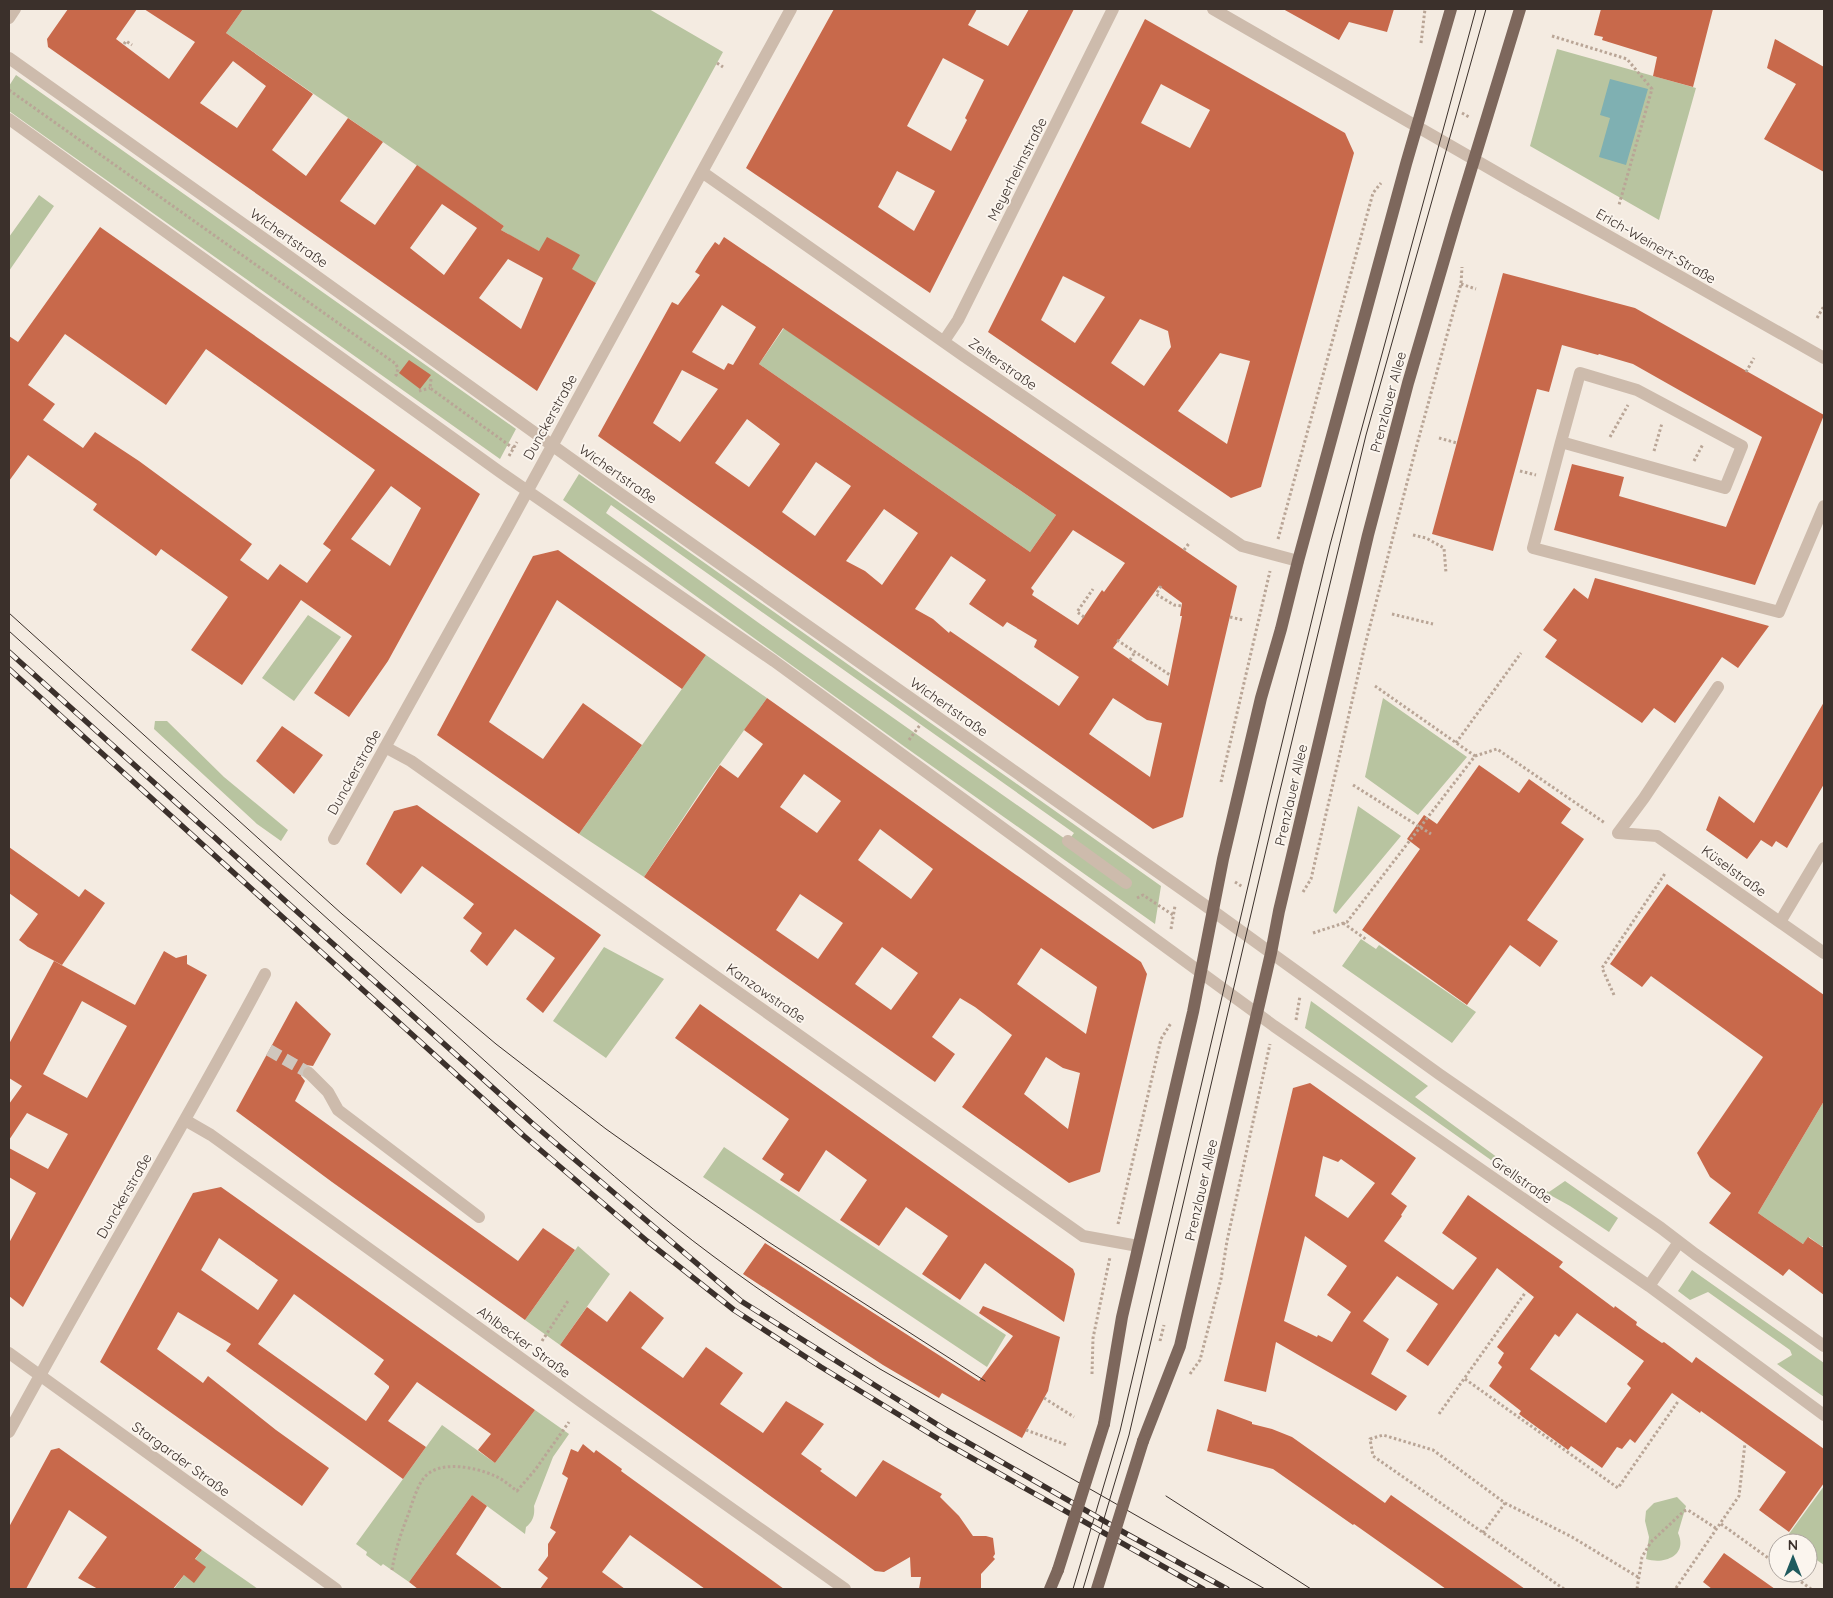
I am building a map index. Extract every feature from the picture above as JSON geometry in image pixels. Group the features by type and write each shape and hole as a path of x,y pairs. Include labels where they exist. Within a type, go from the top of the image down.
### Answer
{"main road":[{"path":"1050,1589 1058,1570 1104,1424 1119,1332 1193,1012 1213,911 1261,698 1417,126 1451,9"},
{"name":"Prenzlauer Allee","path":"1097,1589 1143,1441 1180,1346 1271,953 1279,911 1368,534 1408,383 1520,9"}],"street":[{"path":"9,18 15,9"},
{"name":"Dunckerstraße","path":"334,840 791,9"},
{"name":"Meyerheimstraße","path":"944,341 958,320 1113,9"},
{"path":"1213,9 1417,126"},
{"name":"Wichertstraße","path":"9,58 552,446 1213,911"},
{"path":"9,119 527,492 774,661 1201,973"},
{"name":"Erich-Weinert-Straße","path":"1417,126 1824,358"},
{"name":"Zelterstraße","path":"702,172 1242,546 1298,561"},
{"path":"1561,442 1724,488 1742,446 1637,390 1580,374 1561,442 1533,548 1780,612 1824,506"},
{"path":"1618,832 1644,798 1718,687"},
{"name":"Kanzowstraße","path":"385,747 419,766 1083,1236 1138,1246"},
{"name":"Küselstraße","path":"1618,832 1657,836 1824,953"},
{"path":"1068,841 1126,883"},
{"path":"1780,922 1824,848"},
{"path":"1213,911 1439,1074 1661,1228 1824,1346"},
{"name":"Grellstraße","path":"1201,973 1384,1103 1648,1286 1824,1415"},
{"name":"Dunckerstraße","path":"9,1432 39,1375 185,1120 265,974"},
{"path":"309,1073 328,1092 343,1115 479,1217"},
{"name":"Ahlbecker Straße","path":"185,1120 211,1135 591,1409 845,1589"},
{"path":"1648,1286 1679,1242"},
{"name":"Stargarder Straße","path":"9,1353 336,1589"}],"path":[{"path":"1420,50 1426,9 1431,10"},
{"path":"1552,36 1627,59 1652,89 1619,206"},
{"path":"124,44 126,41 132,45"},
{"path":"717,63 723,67"},
{"path":"9,90 396,364 398,369 396,375 404,380"},
{"path":"1220,784 1274,555 1373,193 1385,177"},
{"path":"1302,895 1311,879 1365,645 1461,284 1462,266"},
{"path":"1453,282 1476,289"},
{"path":"1817,318 1824,306"},
{"path":"1746,372 1754,358"},
{"path":"396,364 402,362"},
{"path":"430,388 433,374"},
{"path":"412,386 420,392 430,388"},
{"path":"430,388 513,448"},
{"path":"1601,453 1637,390"},
{"path":"1649,467 1667,406"},
{"path":"1686,477 1713,430"},
{"path":"1439,438 1457,443"},
{"path":"505,463 517,440"},
{"path":"1520,471 1528,473"},
{"path":"1413,534 1426,538 1444,548 1446,573"},
{"path":"1184,550 1190,542"},
{"path":"1161,586 1156,594 1174,605 1182,606"},
{"path":"1084,617 1077,612 1093,589"},
{"path":"1392,614 1433,624"},
{"path":"1230,617 1243,620"},
{"path":"1117,640 1170,675"},
{"path":"1130,660 1135,652"},
{"path":"1456,743 1521,653"},
{"path":"1375,686 1475,756"},
{"path":"905,747 924,719"},
{"path":"1312,933 1347,922 1475,756 1497,748 1618,832"},
{"path":"1352,785 1431,834"},
{"path":"1614,995 1602,968 1666,872"},
{"path":"1130,878 1144,889 1143,895 1137,898 1123,887 1130,878"},
{"path":"1143,895 1173,915"},
{"path":"1170,934 1176,898"},
{"path":"1342,923 1368,940"},
{"path":"1296,1023 1302,990"},
{"path":"1115,1233 1161,1039 1172,1018"},
{"path":"1200,1360 1221,1279 1229,1231 1264,1077"},
{"path":"1092,1379 1092,1338 1111,1252"},
{"path":"1439,1414 1525,1293"},
{"path":"542,1341 568,1301"},
{"path":"1160,1341 1164,1325"},
{"path":"1464,1379 1618,1488 1679,1400"},
{"path":"1044,1398 1074,1418"},
{"path":"392,1570 394,1554 415,1497 423,1479 432,1471 440,1468 463,1467 495,1476 517,1491 535,1470 568,1422"},
{"path":"1026,1430 1066,1445"},
{"path":"1564,1589 1373,1456 1370,1438 1383,1435 1433,1450 1505,1503 1572,1537 1638,1577"},
{"path":"1676,1589 1740,1496 1745,1443"},
{"path":"1484,1533 1505,1503"},
{"path":"1638,1589 1642,1557 1651,1542 1684,1511 1688,1510 1717,1529"},
{"path":"1721,1524 1768,1558"}],"green space":[{"path":"243,9 649,9 723,52 596,283 501,230 504,226 226,33"},
{"path":"1557,49 1696,88 1659,220 1530,146"},
{"path":"16,75 516,429 500,459 9,111 9,86"},
{"path":"39,195 54,206 9,271 9,237"},
{"path":"784,328 1056,515 1030,552 759,364"},
{"path":"579,474 1161,886 1155,924 905,747 563,500","holes":["611,505 1074,833 1068,841 777,636 606,513"]},
{"path":"308,615 341,637 294,701 262,678"},
{"path":"706,655 767,698 705,785 644,877 579,834"},
{"path":"1383,698 1467,757 1418,815 1365,777"},
{"path":"155,721 167,721 224,777 288,830 281,841 257,824 154,729"},
{"path":"1358,806 1401,836 1336,914 1333,911"},
{"path":"1361,939 1376,949 1379,945 1476,1012 1452,1043 1342,966"},
{"path":"604,947 664,979 606,1058 553,1021"},
{"path":"1311,1001 1428,1086 1415,1097 1535,1185 1549,1192 1565,1181 1618,1218 1609,1232 1570,1206 1505,1170 1305,1028"},
{"path":"1824,1101 1824,1246 1821,1246 1809,1237 1803,1244 1758,1213"},
{"path":"724,1147 1006,1335 987,1367 703,1177"},
{"path":"578,1246 610,1274 560,1345 525,1320"},
{"path":"1692,1270 1824,1363 1824,1397 1777,1364 1792,1355 1790,1350 1708,1292 1690,1300 1678,1291"},
{"path":"535,1410 569,1434 553,1457 534,1506 533,1518 526,1527 525,1534 472,1495 409,1582 383,1564 381,1566 366,1555 367,1552 356,1544 442,1425 495,1463"},
{"path":"1824,1486 1824,1565 1818,1561 1818,1533 1790,1533"},
{"path":"1677,1497 1686,1506 1678,1533 1680,1547 1673,1556 1667,1559 1653,1561 1646,1559 1649,1537 1645,1521 1646,1511 1654,1503"},
{"path":"202,1550 258,1589 174,1589"}],"water":[{"path":"1610,79 1648,89 1626,165 1599,157 1610,118 1600,115"}],"building":[{"path":"68,9 137,9 116,39 169,79 195,42 144,9 243,9 226,33 313,94 272,150 306,176 348,118 383,142 340,201 375,225 417,165 504,226 501,230 539,251 547,237 580,255 572,269 596,283 537,391 48,47 47,39","holes":["233,61 266,86 237,128 200,103","442,204 477,228 444,275 410,248","508,259 543,278 521,329 479,298"]},
{"path":"834,9 977,9 968,25 1008,46 1029,9 1074,9 930,293 746,168","holes":["943,58 984,80 951,151 907,126","897,171 935,191 914,231 878,207"]},
{"path":"1283,9 1394,9 1387,32 1349,22 1339,40"},
{"path":"1601,9 1713,9 1693,87 1653,76 1657,57 1602,40 1603,37 1594,35"},
{"path":"1145,19 1345,133 1354,153 1261,487 1231,498 988,332","holes":["1161,84 1210,110 1190,148 1141,123","1063,276 1105,297 1075,343 1041,320","1140,319 1168,331 1171,347 1144,386 1111,363","1220,353 1250,361 1227,444 1178,411"]},
{"path":"1775,39 1824,67 1824,172 1764,139 1796,84 1767,68"},
{"path":"100,227 480,494 388,661 349,717 314,693 352,636 301,600 242,685 191,650 228,597 161,549 156,556 93,510 97,504 28,455 9,481 9,336 18,342","holes":["65,334 166,405 206,349 375,470 323,544 331,550 307,583 280,564 268,580 240,560 252,544 139,461 95,432 83,448 43,420 55,404 28,385","391,486 421,508 390,566 351,539"]},
{"path":"724,237 1237,586 1183,817 1153,829 598,436 672,302 678,305 700,275 695,272 705,256 715,242 719,245","holes":["722,305 756,327 733,365 728,363 724,370 692,352","783,328 1056,515 1030,552 759,364","682,370 718,389 680,442 653,423","747,419 780,444 749,487 715,463","816,462 851,486 815,536 782,512","884,509 918,533 882,585 865,571 846,561","1073,530 1125,563 1104,592 1102,590 1078,625 1032,595 1034,591 1031,588","951,556 986,580 969,604 1003,627 1007,622 1037,640 1034,647 1079,677 1059,706 950,631 949,633 933,619 915,609","1159,586 1182,603 1180,616 1182,616 1168,686 1113,648","1113,698 1147,720 1162,723 1150,777 1089,734"]},
{"path":"1503,273 1635,308 1824,415 1755,585 1554,530 1572,464 1624,477 1619,496 1726,527 1762,437 1633,364 1562,345 1549,392 1537,389 1493,551 1432,534"},
{"path":"409,360 431,375 420,389 399,373"},
{"path":"558,550 706,655 682,689 557,600 489,722 543,759 583,703 642,745 579,834 437,735 533,556"},
{"path":"1595,578 1769,626 1738,668 1722,657 1675,723 1654,708 1642,723 1545,657 1557,640 1543,630 1574,588 1588,599"},
{"path":"767,698 1141,962 1147,974 1100,1172 1069,1183 962,1107 1012,1035 975,1007 960,998 932,1037 955,1054 935,1082 644,877 720,765 738,778 763,744 744,730","holes":["804,774 841,801 817,833 780,807","880,829 933,869 911,899 858,860","800,894 843,923 818,959 776,930","882,947 918,973 891,1010 855,984","1041,948 1097,987 1086,1034 1017,984","1046,1057 1063,1068 1080,1073 1068,1129 1024,1094"]},
{"path":"1824,702 1824,784 1787,848 1776,841 1772,847 1761,840 1747,859 1706,830 1719,796 1754,823"},
{"path":"282,726 323,755 294,794 256,761"},
{"path":"1479,765 1519,793 1529,779 1571,809 1561,823 1584,839 1527,920 1558,941 1540,967 1510,945 1467,1005 1362,930 1420,849 1407,839 1424,815 1437,824"},
{"path":"417,805 601,935 543,1013 526,999 555,958 515,929 487,966 470,951 482,933 463,918 474,904 422,866 401,894 366,864 394,811"},
{"path":"9,847 79,897 85,889 105,903 62,965 28,947 19,940 38,914 9,893"},
{"path":"1667,884 1824,995 1824,1101 1758,1213 1803,1244 1808,1237 1824,1248 1824,1295 1789,1269 1783,1276 1709,1223 1731,1193 1710,1177 1697,1153 1763,1057 1651,976 1642,987 1610,964"},
{"path":"164,951 176,958 187,955 187,964 207,975 23,1307 9,1296 9,1243 36,1193 9,1177 9,1148 48,1169 68,1134 27,1113 9,1140 9,1104 22,1086 9,1078 9,1044 54,961 135,1005","holes":["82,1001 127,1026 87,1098 43,1074"]},
{"path":"296,1001 331,1034 313,1066 306,1065 301,1070 301,1076 305,1081 295,1101 518,1261 543,1228 575,1250 525,1320 236,1111"},
{"path":"700,1004 1073,1269 1075,1274 1064,1322 985,1263 960,1300 922,1274 948,1236 906,1207 879,1246 840,1220 867,1180 826,1150 799,1192 780,1180 784,1174 762,1159 789,1119 675,1038"},
{"path":"1310,1083 1416,1158 1391,1194 1407,1206 1384,1241 1453,1290 1477,1258 1442,1233 1468,1195 1563,1262 1559,1267 1614,1308 1615,1306 1637,1322 1636,1325 1662,1343 1664,1342 1692,1363 1696,1357 1824,1449 1824,1483 1789,1532 1759,1510 1786,1472 1701,1411 1700,1413 1672,1393 1635,1443 1630,1439 1622,1449 1617,1447 1602,1468 1571,1446 1568,1450 1519,1414 1521,1411 1489,1386 1502,1367 1498,1363 1504,1353 1497,1347 1534,1297 1497,1268 1428,1366 1406,1351 1438,1304 1397,1276 1363,1321 1389,1339 1371,1374 1407,1396 1396,1411 1276,1342 1266,1392 1224,1381 1293,1088","holes":["1323,1156 1338,1162 1341,1159 1375,1183 1348,1218 1315,1196","1305,1236 1347,1266 1327,1295 1351,1312 1332,1342 1284,1321","1577,1313 1644,1361 1627,1384 1631,1388 1606,1423 1530,1369 1555,1334 1559,1337"]},
{"path":"221,1187 535,1410 495,1463 478,1450 491,1434 417,1382 388,1421 426,1447 403,1479 226,1351 231,1344 178,1312 157,1349 203,1383 208,1376 276,1430 329,1468 302,1506 100,1362 193,1193","holes":["219,1238 278,1280 258,1310 201,1270","294,1294 384,1360 374,1374 389,1388 366,1421 258,1344"]},
{"path":"765,1243 979,1381 1013,1336 979,1313 983,1306 1060,1337 1048,1391 1022,1438 942,1393 939,1398 883,1365 743,1274"},
{"path":"630,1291 664,1318 641,1348 683,1378 706,1347 743,1373 720,1404 763,1433 786,1401 824,1424 801,1454 822,1469 820,1471 856,1497 883,1460 942,1494 940,1497 959,1516 973,1536 993,1538 995,1554 993,1557 995,1559 981,1574 981,1589 919,1589 921,1577 911,1577 910,1557 884,1572 875,1571 560,1345 587,1307 607,1322"},
{"path":"1217,1409 1252,1422 1252,1424 1292,1437 1385,1503 1391,1495 1525,1589 1446,1589 1273,1469 1207,1451"},
{"path":"583,1444 594,1453 596,1450 622,1469 621,1471 784,1589 705,1589 630,1535 602,1572 625,1589 540,1589 548,1578 538,1570 548,1556 548,1544 556,1532 550,1528 568,1478 562,1474 571,1449 578,1452"},
{"path":"59,1448 202,1550 195,1559 206,1567 194,1583 184,1575 173,1589 98,1589 78,1578 107,1537 69,1510 26,1589 9,1589 9,1527 51,1450"},
{"path":"472,1495 487,1506 456,1554 503,1589 418,1589 409,1582"},
{"path":"1724,1553 1775,1589 1712,1589 1703,1582"}],"tunnel":[{"path":"269,1050 309,1073"}],"tram line":[{"path":"1073,1589 1120,1431 1330,545 1476,9"},
{"path":"1083,1589 1129,1435 1277,803 1366,435 1486,9"},
{"path":"9,613 342,914 496,1044 606,1129 767,1241 985,1381"},
{"path":"9,631 558,1127 693,1241 775,1300 880,1369 1265,1589"},
{"path":"1166,1496 1311,1589"}],"railway":[{"path":"9,652 533,1124 741,1301 946,1430 1227,1589"},
{"path":"9,669 524,1136 647,1241 734,1310 821,1367 940,1440 1203,1589"}]}
